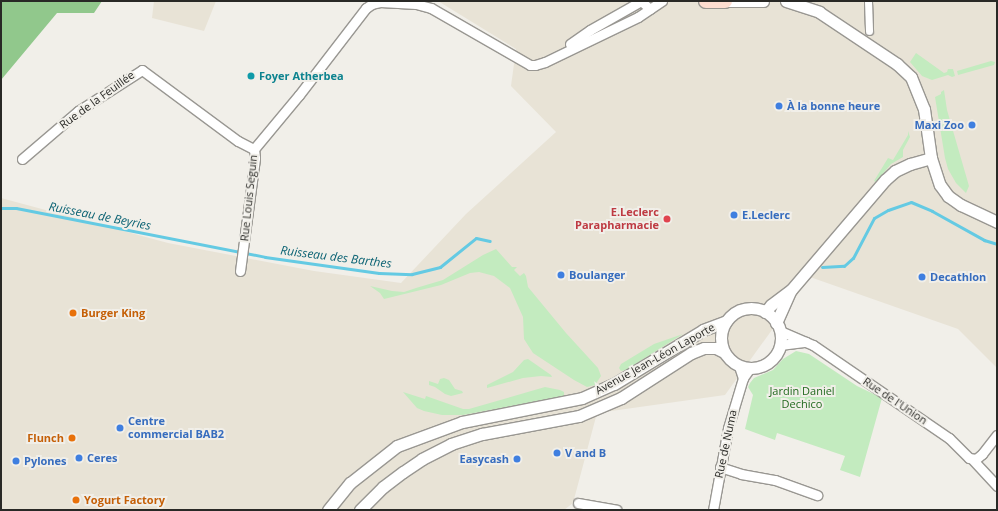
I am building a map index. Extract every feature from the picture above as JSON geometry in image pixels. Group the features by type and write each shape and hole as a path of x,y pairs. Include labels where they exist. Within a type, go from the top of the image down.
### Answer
{"main road":[{"path":"706,1 725,1"}],"street":[{"path":"545,62 590,30 641,1 650,9"},
{"path":"545,62 610,30 662,1"},
{"path":"725,1 763,1"},
{"path":"786,1 819,12 898,64 911,78 924,109 931,158 937,176 948,196 961,205 997,222"},
{"path":"868,1 869,31"},
{"name":"Rue Louis Seguin","path":"240,271 243,258 255,158 254,149 366,8 372,4 380,2 416,4 431,8 530,64 545,62"},
{"path":"590,30 610,30"},
{"name":"Rue de la Feuillée","path":"22,159 78,111 142,70 238,142 254,149"},
{"path":"765,312 770,305 791,290 885,180 896,171 910,164 931,158"},
{"path":"778,327 765,312 749,308 740,310 726,320 720,336 724,352 729,360 739,366 750,368 764,365 771,360 780,345 778,327 791,290"},
{"name":"Avenue Jean-Léon Laporte","path":"328,510 350,483 397,446 462,422 582,398 614,384 703,330 726,320"},
{"name":"Rue de l'Union","path":"778,327 806,342 813,344 949,438 965,455 972,459 997,486"},
{"path":"780,345 806,342"},
{"name":"Avenue Jean-Léon Laporte","path":"360,510 378,491 403,472 422,459 451,444 482,434 579,416 621,398 697,351 704,348 716,348 724,352"},
{"path":"739,366 743,378"},
{"name":"Rue de Numa","path":"713,510 728,428 743,378 750,368"},
{"path":"972,459 982,454 997,435"},
{"path":"720,467 741,474 774,480 817,495"},
{"path":"578,503 616,510"}],"shaded area":[{"path":"154,1 216,1 204,31 152,18"},
{"path":"438,1 997,1 997,368 958,329 810,277 725,395 597,413 573,503 564,510 1,510 1,198 168,243 314,271 401,283 466,214 556,132 511,86 516,49"}],"green space":[{"path":"1,1 102,1 94,13 57,13 1,80"},
{"path":"916,53 944,73 947,72 948,69 953,69 955,76 952,77 948,75 932,80 922,76 910,62"},
{"path":"991,61 995,62 994,65 958,75 957,71"},
{"path":"944,90 947,110 969,186 966,193 956,183 948,169 945,158 935,97 941,94"},
{"path":"908,131 910,137 903,150 903,157 891,164 876,182 874,181 888,158 893,160 908,135"},
{"path":"496,249 512,267 517,267 514,270 520,276 524,273 528,287 566,333 598,368 601,376 595,385 587,387 533,353 524,339 523,317 510,288 494,276 479,272 470,273 441,285 384,299 380,293 370,286 404,292 443,280 483,255"},
{"path":"683,334 626,370 621,371 619,368 621,364 654,344"},
{"name":"Jardin Daniel Dechico","path":"796,351 809,354 857,386 882,398 860,477 840,470 845,456 777,433 775,440 745,429 753,395 748,387 750,383 754,378 773,370 783,359"},
{"path":"528,359 552,377 541,376 523,378 487,388 487,385 513,372 524,360"},
{"path":"444,378 449,380 455,389 462,391 463,393 451,396 429,385 429,381 438,384 440,379"},
{"path":"545,387 560,390 564,392 564,396 463,415 442,415 424,411 417,408 403,392 425,399 426,396 463,409 469,409"}],"waterway":[{"name":"Ruisseau des Barthes","path":"822,267 844,266 853,258 874,218 888,210 911,202 932,211 984,240 997,244"},
{"name":"Ruisseau des Barthes","path":"1,208 16,208 265,257 379,273 412,274 440,267 476,238 490,241"}],"place":[{"name":"Foyer Atherbea","path":"251,76"},
{"name":"À la bonne heure","path":"779,106"},
{"name":"Maxi Zoo","path":"972,125"},
{"name":"E.Leclerc","path":"734,215"},
{"name":"E.Leclerc Parapharmacie","path":"667,219"},
{"name":"Boulanger","path":"561,275"},
{"name":"Decathlon","path":"922,277"},
{"name":"Burger King","path":"73,313"},
{"name":"Centre commercial BAB2","path":"120,428"},
{"name":"Flunch","path":"72,438"},
{"name":"V and B","path":"557,453"},
{"name":"Ceres","path":"79,458"},
{"name":"Easycash","path":"517,459"},
{"name":"Pylones","path":"16,461"},
{"name":"Yogurt Factory","path":"76,500"}],"water label":[{"name":"Ruisseau de Beyries","path":"100,216"}]}
